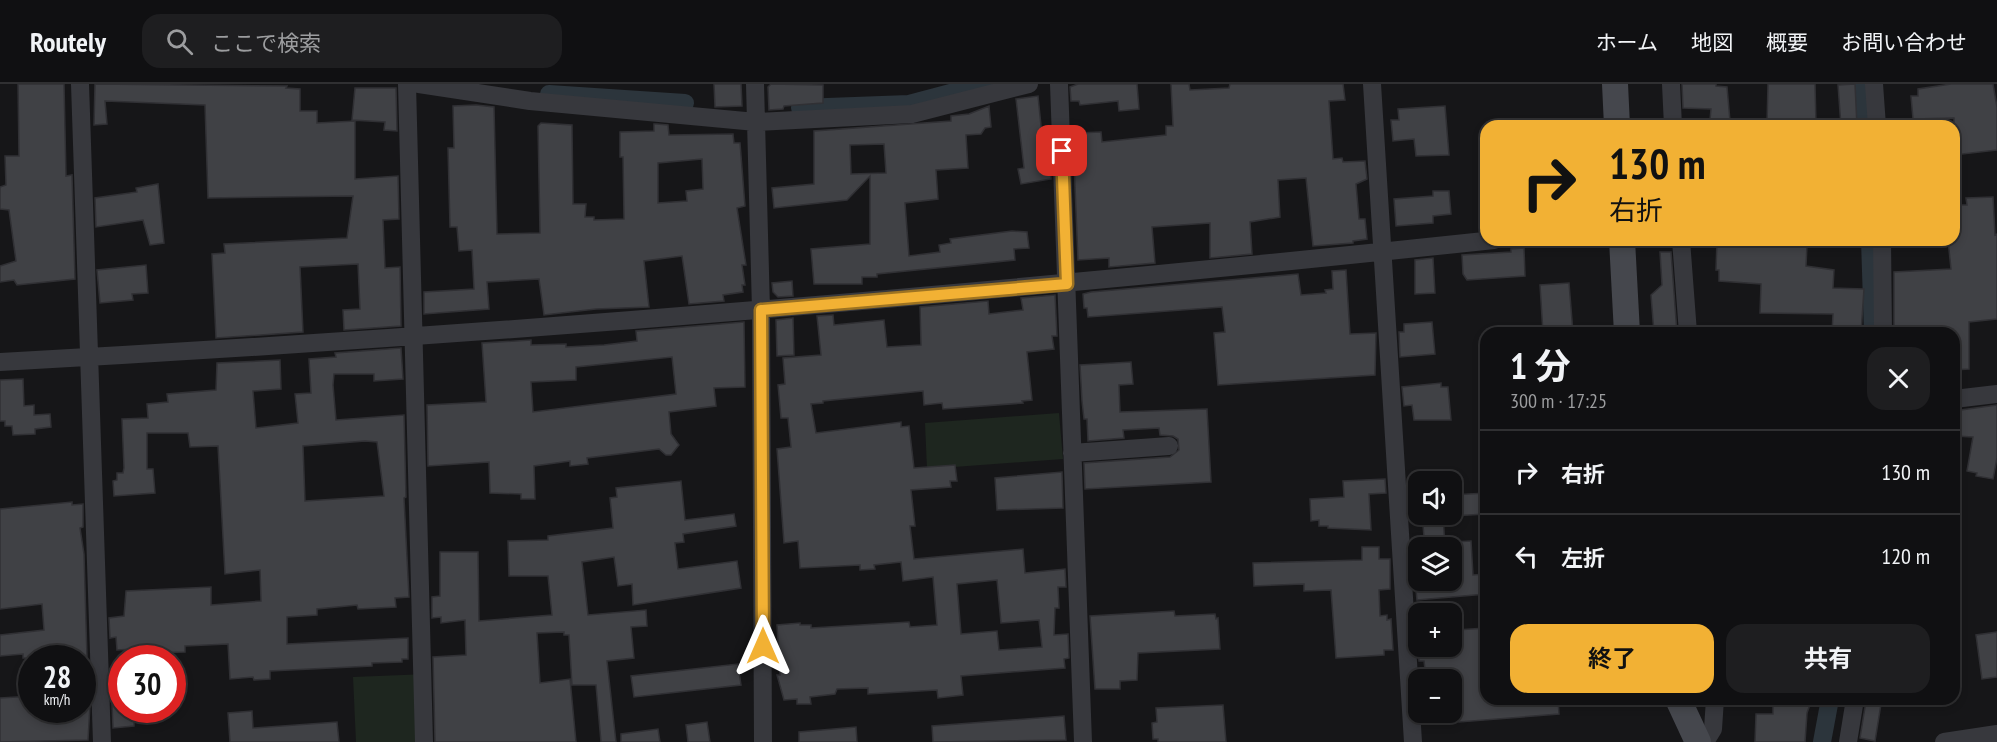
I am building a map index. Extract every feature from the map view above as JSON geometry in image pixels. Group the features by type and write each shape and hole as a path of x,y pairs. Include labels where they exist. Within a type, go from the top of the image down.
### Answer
{"street":[{"path":"80,84 102,742"},
{"path":"407,84 424,742"},
{"path":"419,84 530,101 756,122 912,114 1029,84"},
{"path":"755,84 761,310 764,742"},
{"path":"1059,84 1083,742"},
{"path":"1372,84 1413,742"},
{"path":"1615,84 1617,120"},
{"path":"1671,84 1674,120"},
{"path":"1877,120 1878,84"},
{"path":"0,362 413,338 761,310 1067,284 1480,242"},
{"path":"1622,246 1627,327"},
{"path":"1681,246 1688,327"},
{"path":"1882,246 1883,327"},
{"path":"1960,398 1997,394"},
{"path":"1072,453 1169,446"},
{"path":"1681,705 1698,742"},
{"path":"1705,742 1713,729 1715,705"},
{"path":"1848,742 1854,705"},
{"path":"1944,742 1997,734"}],"shaded area":[{"path":"1059,413 1063,459 927,469 925,423"},
{"path":"428,674 429,742 356,742 353,677"}],"building":[{"path":"18,84 64,84 66,176 72,175 75,279 17,285 14,280 0,282 0,266 16,261 9,210 0,209 0,187 6,185 5,156 19,156"},
{"path":"95,84 287,86 286,88 300,89 300,111 317,111 317,123 355,121 355,179 398,176 399,219 383,220 385,268 400,267 401,326 344,330 343,310 360,309 358,264 300,267 303,332 216,338 212,254 225,253 224,244 347,238 353,196 208,198 205,105 105,101 107,124 94,125"},
{"path":"714,84 741,84 742,106 715,107"},
{"path":"771,84 823,85 823,103 784,106 783,109 769,110 768,87"},
{"path":"1078,84 1137,84 1139,109 1119,111 1118,101 1080,105 1079,101 1071,101 1070,87"},
{"path":"1171,84 1189,84 1190,90 1229,88 1230,84 1343,84 1345,100 1329,101 1333,159 1342,158 1343,162 1365,161 1367,179 1356,184 1359,219 1365,219 1367,239 1353,241 1353,243 1313,246 1306,178 1278,180 1280,217 1250,222 1252,254 1210,258 1210,223 1152,227 1155,263 1109,267 1109,258 1078,260 1073,137 1075,133 1101,132 1102,142 1166,135 1166,126 1173,126"},
{"path":"1682,84 1716,84 1716,86 1727,87 1730,120 1710,120 1711,109 1683,108"},
{"path":"1768,84 1815,84 1816,120 1767,120"},
{"path":"1855,84 1857,120 1841,120 1838,85"},
{"path":"1951,84 1993,84 1997,107 1997,150 1960,154 1960,120 1954,120 1954,118 1913,119 1911,96 1918,96 1918,89"},
{"path":"355,88 396,88 397,131 384,130 385,122 352,120"},
{"path":"1038,96 1045,165 1049,164 1051,179 1021,184 1018,169 1024,168 1016,99"},
{"path":"453,106 494,107 497,234 540,233 538,126 541,123 572,125 573,204 586,204 585,217 594,217 594,220 624,219 623,157 620,157 620,132 654,131 654,124 657,124 668,125 669,135 733,134 734,143 740,143 745,206 737,208 746,265 742,265 745,285 742,285 743,292 723,295 724,301 689,304 682,256 644,261 649,307 596,309 544,315 539,279 487,282 489,309 424,314 424,292 474,289 472,250 459,251 457,227 450,227 448,148 454,148","holes":["702,159 703,189 686,191 687,201 658,203 658,163"]},
{"path":"989,106 991,127 985,128 981,134 966,135 968,168 936,170 938,199 905,203 909,256 940,252 939,245 951,243 950,239 1012,231 1027,232 1029,248 1014,249 1015,260 877,274 877,277 862,277 862,284 814,284 811,249 870,244 870,176 847,200 774,208 772,188 814,184 814,131 951,121 951,116 969,114","holes":["884,144 886,173 851,174 850,145"]},
{"path":"1445,106 1449,155 1416,156 1414,139 1393,141 1391,120 1399,120 1398,109"},
{"path":"158,184 164,243 150,245 143,220 96,227 95,198 137,192 136,188"},
{"path":"1433,191 1449,191 1451,214 1433,216 1433,223 1396,226 1394,199 1433,196"},
{"path":"1993,197 1995,235 1997,234 1997,319 1969,322 1969,369 1960,370 1960,327 1894,327 1894,272 1951,269 1949,246 1960,246 1960,205 1967,205 1966,198"},
{"path":"1717,246 1807,246 1806,266 1834,270 1833,288 1864,289 1861,327 1832,327 1833,314 1760,313 1761,284 1719,281 1719,270 1716,270"},
{"path":"1524,248 1525,276 1467,280 1463,274 1462,255 1511,252 1511,249"},
{"path":"1660,252 1671,252 1677,327 1654,327 1651,295 1662,285"},
{"path":"1433,258 1435,293 1415,294 1415,260"},
{"path":"146,265 148,293 132,294 133,300 100,303 97,270"},
{"path":"1346,270 1350,334 1376,333 1375,375 1218,385 1214,333 1225,332 1222,307 1088,317 1087,308 1084,308 1083,294 1091,292 1298,274 1301,295 1326,293 1325,290 1333,289 1332,271"},
{"path":"792,281 793,296 778,297 773,292 772,283"},
{"path":"1569,283 1573,327 1543,327 1540,285"},
{"path":"1055,295 1057,336 1052,336 1054,349 1027,352 1032,400 1022,401 1023,403 943,409 942,403 924,405 923,391 811,404 816,433 901,422 901,427 909,426 914,468 955,465 957,481 950,481 951,487 911,490 915,526 910,526 914,559 1023,549 1025,573 1065,569 1066,587 1058,587 1059,608 1055,608 1054,635 1068,634 1069,658 1064,659 1065,668 961,676 963,695 938,698 937,690 868,694 868,688 837,689 835,694 810,697 811,704 797,704 797,699 784,700 777,675 780,675 777,625 800,623 800,625 811,625 811,628 909,622 910,627 937,625 933,577 903,581 901,562 874,565 875,569 860,570 860,565 800,568 798,541 784,543 777,449 791,447 788,418 781,418 778,385 785,384 783,358 821,355 817,316 833,315 834,325 884,320 887,347 921,345 920,307 988,301 989,314 1023,310 1021,298","holes":["997,580 1001,623 1039,620 1042,647 999,650 997,631 961,634 957,584"]},
{"path":"793,318 794,355 777,356 776,320"},
{"path":"744,322 745,387 714,388 716,406 669,412 671,434 679,445 671,455 666,455 659,449 587,458 588,464 570,466 570,461 534,466 535,499 521,499 521,494 490,493 489,462 428,466 427,405 486,402 482,343 531,340 531,345 566,344 566,347 604,345 637,341 636,331","holes":["672,357 676,394 533,412 531,382 576,380 576,367"]},
{"path":"1432,322 1435,354 1400,357 1399,332 1404,332 1404,324"},
{"path":"401,348 403,379 374,381 374,374 334,374 333,385 336,420 404,415 406,497 404,498 409,597 395,598 396,607 358,609 357,605 317,609 317,615 287,617 287,644 408,638 408,659 402,659 402,662 372,663 372,666 270,671 270,679 254,680 253,677 230,679 228,644 117,645 116,637 110,638 109,618 124,616 126,591 211,587 211,605 261,601 260,570 225,574 218,446 190,447 188,433 147,433 147,469 153,469 155,493 114,496 113,481 117,480 117,473 123,473 124,468 122,419 148,418 147,404 168,402 167,394 216,390 217,363 280,360 281,389 253,391 256,428 298,423 295,394 311,393 309,359 336,357 335,353","holes":["377,442 384,496 305,501 303,446"]},
{"path":"1131,362 1133,384 1119,385 1120,412 1207,409 1211,482 1085,489 1084,463 1170,457 1179,450 1178,439 1173,436 1160,435 1159,428 1123,430 1124,438 1088,441 1080,365"},
{"path":"23,379 24,406 34,405 34,415 50,414 51,427 35,429 35,434 13,435 12,426 5,426 5,421 0,421 0,380"},
{"path":"1441,383 1441,387 1448,387 1451,420 1414,420 1412,405 1404,406 1402,387"},
{"path":"1997,405 1997,458 1993,479 1976,476 1977,473 1967,471 1973,437 1960,436 1960,410"},
{"path":"1062,472 1063,508 997,510 995,478"},
{"path":"1385,479 1386,493 1369,494 1371,530 1328,528 1328,526 1319,526 1319,520 1311,521 1310,499 1344,497 1343,481"},
{"path":"681,481 685,520 734,514 736,526 683,534 684,542 675,543 678,569 737,561 741,588 633,605 632,584 618,586 614,557 582,562 588,615 646,610 647,626 631,627 634,658 607,661 616,742 601,742 596,685 572,685 569,635 564,635 564,632 537,633 540,683 570,679 576,742 435,742 433,657 466,655 465,620 441,623 441,617 432,618 432,597 440,596 440,552 478,552 479,621 552,615 548,576 509,576 508,541 548,540 548,536 613,528 610,498 617,497 616,488"},
{"path":"1480,493 1480,514 1462,515 1462,494"},
{"path":"72,502 72,505 83,504 83,527 80,528 84,554 87,645 18,645 18,654 0,656 0,635 44,630 42,604 0,609 0,509"},
{"path":"1423,525 1444,525 1444,537 1424,537"},
{"path":"1471,541 1473,575 1480,574 1480,595 1417,600 1416,591 1462,591 1462,542"},
{"path":"1362,547 1379,547 1379,559 1390,559 1390,589 1379,590 1380,616 1387,615 1387,620 1391,619 1393,650 1384,650 1384,655 1336,658 1331,590 1304,591 1304,584 1254,586 1253,563 1362,560"},
{"path":"1174,611 1175,616 1215,614 1216,619 1218,618 1220,649 1138,653 1137,680 1120,681 1120,689 1095,689 1090,616"},
{"path":"1480,628 1480,705 1558,705 1559,714 1462,722 1462,669 1425,669 1424,661 1419,661 1419,657 1462,657 1462,630"},
{"path":"1997,632 1997,677 1982,679 1976,635"},
{"path":"738,664 741,685 634,697 631,676"},
{"path":"18,697 18,723 89,723 88,740 0,742 0,698"},
{"path":"1223,705 1226,742 1158,742 1158,739 1153,739 1152,723 1157,722 1156,708"},
{"path":"1773,705 1810,705 1805,742 1755,742 1756,714 1773,714"},
{"path":"1865,705 1881,705 1875,741 1860,738"},
{"path":"252,711 253,728 337,722 339,742 230,742 228,713"},
{"path":"1064,716 1066,740 933,742 932,726"},
{"path":"707,722 710,742 688,742 686,725"},
{"path":"113,723 134,723 134,726 113,728"},
{"path":"856,727 857,742 799,742 799,732"},
{"path":"658,729 660,742 621,742 621,734"}],"waterway":[{"path":"800,108 909,104 984,84"},
{"path":"1862,84 1865,120"},
{"path":"549,94 685,103"},
{"path":"1870,246 1873,327"},
{"path":"1822,742 1829,705"}],"route":[{"path":"763,646 761,310 1067,284 1062,151"}]}
